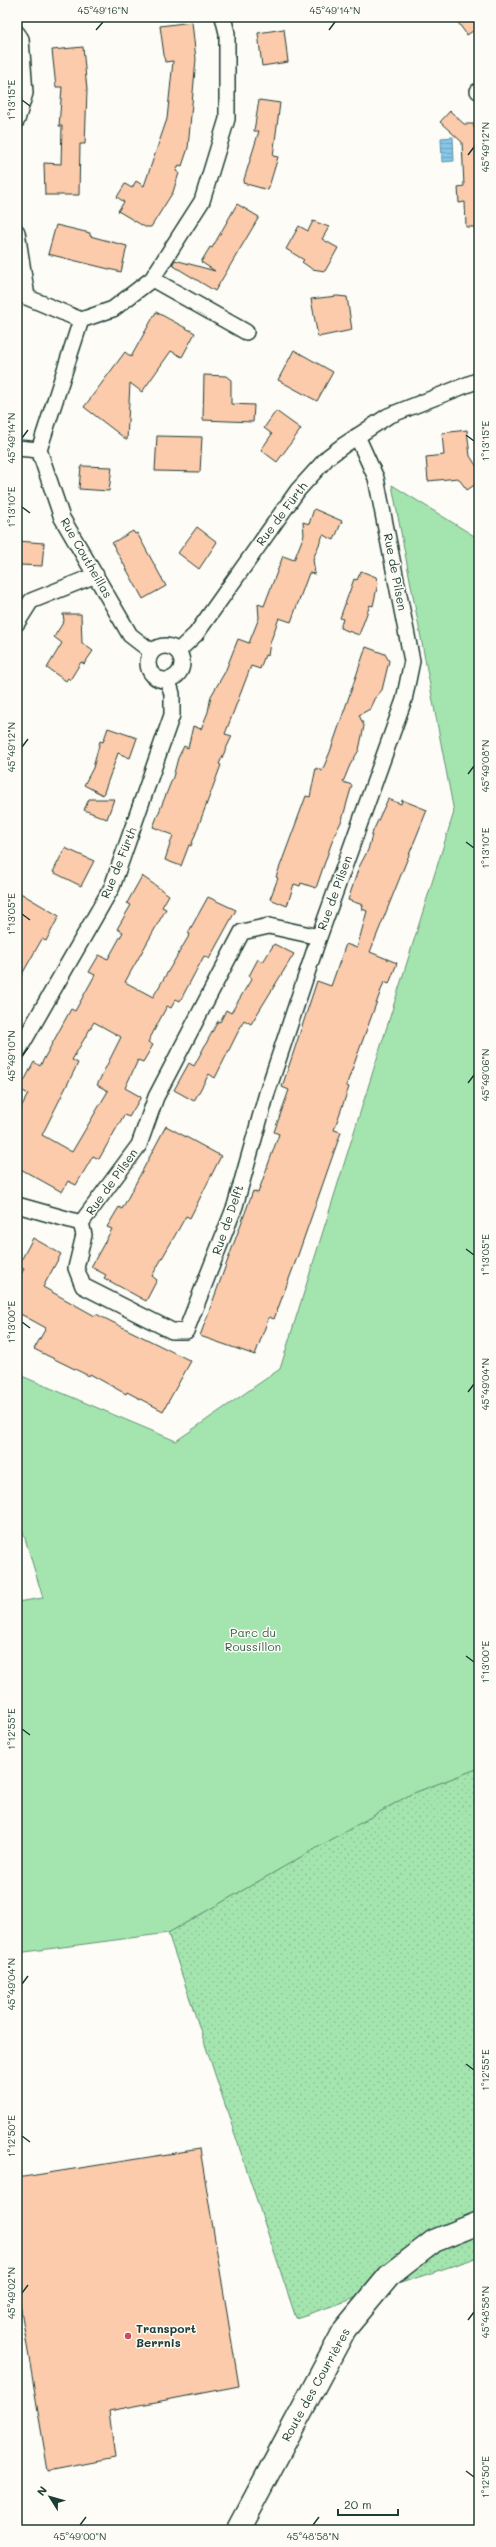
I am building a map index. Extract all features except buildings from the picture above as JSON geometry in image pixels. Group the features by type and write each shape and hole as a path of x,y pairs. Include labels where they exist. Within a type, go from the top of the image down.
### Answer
{"main road":[{"name":"Route des Courrières","path":"238,2530 345,2329 389,2276 434,2241 479,2224"}],"street":[{"path":"17,232 22,295 81,320 114,308 152,279 202,202 227,119 227,33 223,17"},
{"path":"17,33 21,40 25,93 17,120"},
{"path":"152,279 246,332"},
{"path":"17,448 39,450 81,320"},
{"name":"Rue de Fürth","path":"178,651 196,634 298,490 328,457 388,416 479,380"},
{"name":"Rue de Pilsen","path":"17,1206 81,1223 139,1145 156,1097 242,932 269,926 319,936 404,700 412,661 376,478 357,436"},
{"name":"Rue Coutheillas","path":"39,450 62,518 130,635 152,652"},
{"path":"17,623 31,601 96,575"},
{"path":"165,645 178,651 182,659 182,669 176,676 168,680 160,679 152,675 148,667 148,659 152,652 165,645"},
{"name":"Rue de Fürth","path":"17,1053 112,887 172,715 172,694 168,680"},
{"name":"Rue de Delft","path":"81,1223 84,1235 76,1268 83,1286 172,1331 186,1331 235,1206 267,1093 319,936"}],"green space":[{"name":"Parc du Roussillon","path":"392,485 479,539 479,1768 411,1794 168,1933 17,1953 17,1602 43,1598 17,1512 17,1374 176,1441 280,1369 454,812"},
{"path":"479,1768 479,2257 296,2318 168,1933 411,1794"}],"water":[{"path":"453,137 454,161 442,162 441,138"}],"place":[{"name":"Transport Berrnis","path":"128,2336"}]}
